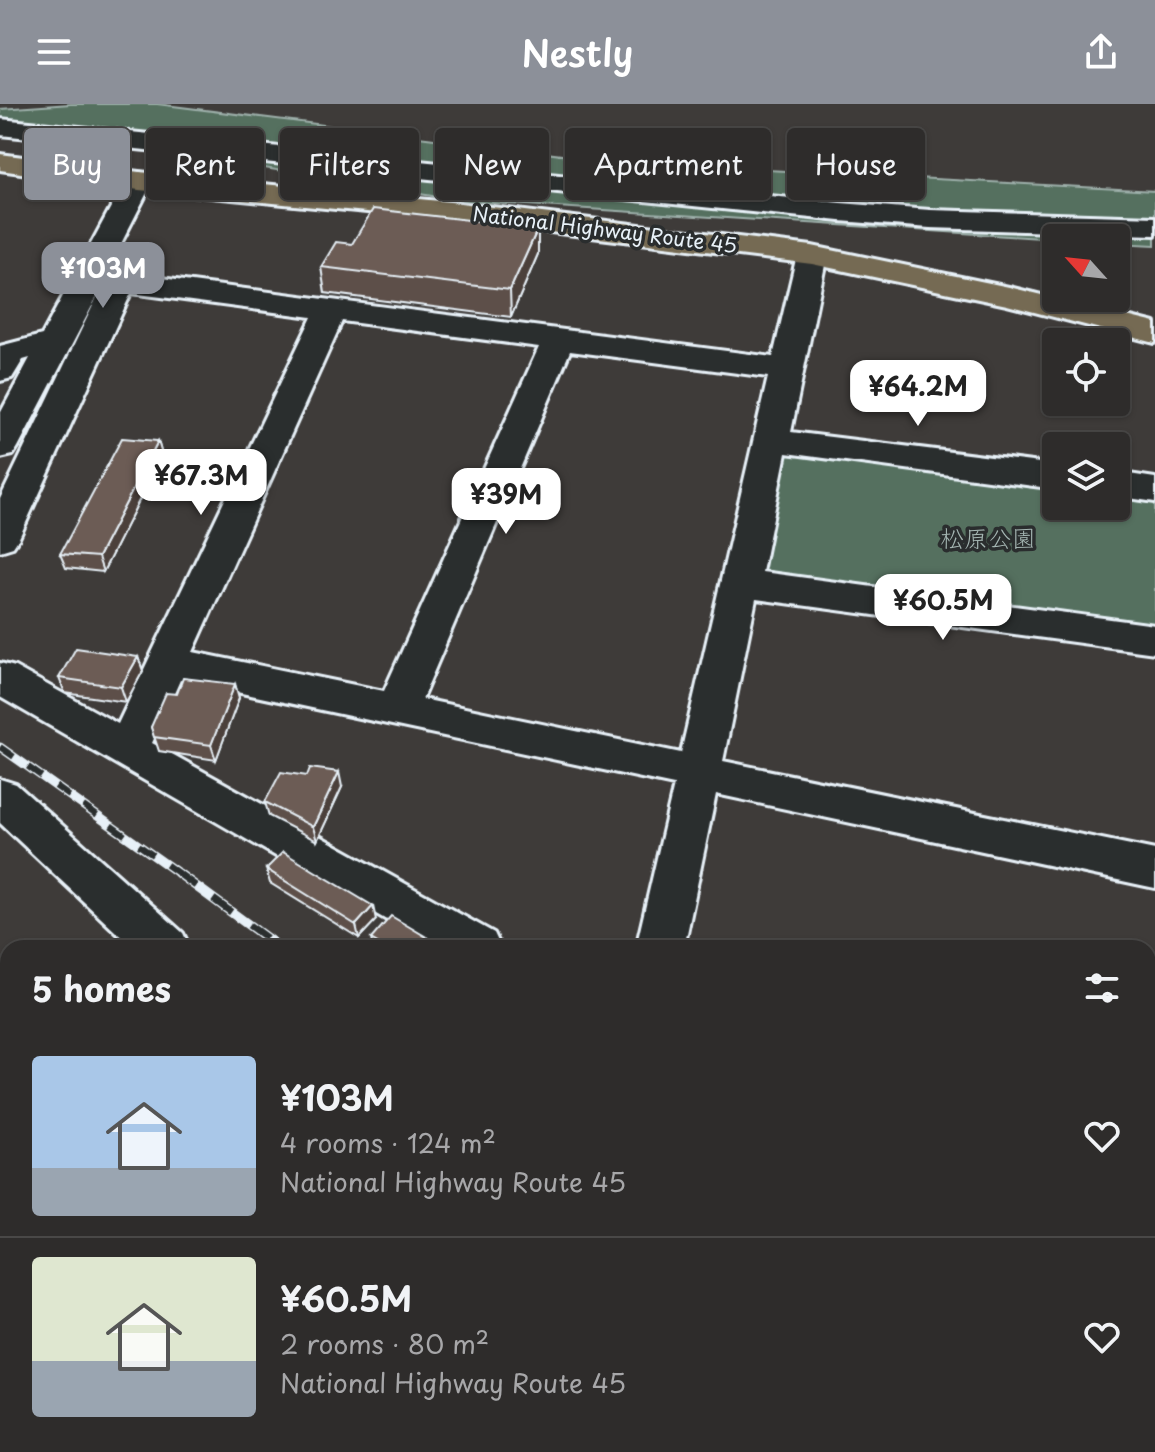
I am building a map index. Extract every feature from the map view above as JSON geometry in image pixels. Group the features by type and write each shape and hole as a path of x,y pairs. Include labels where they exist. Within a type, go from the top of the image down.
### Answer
{"highway":[{"name":"National Highway Route 45","path":"0,162 139,181 460,212 812,255 1009,296 1155,333"}],"street":[{"path":"0,127 840,212 930,219 1155,226"},
{"path":"0,538 104,280 139,181"},
{"path":"662,940 812,255"},
{"path":"104,280 787,369"},
{"path":"0,447 54,342 104,280"},
{"path":"127,750 331,310"},
{"path":"397,709 559,339"},
{"path":"0,371 10,353 54,342"},
{"path":"771,440 1042,475"},
{"path":"1130,486 1155,490"},
{"path":"740,583 1155,639"},
{"path":"168,662 1155,869"},
{"path":"0,678 463,940"},
{"path":"0,796 157,940"}],"green space":[{"path":"71,104 157,104 347,128 280,128 280,171 264,168 264,128 146,128 146,148 130,146 130,128 24,128 0,124 0,109"},
{"path":"419,137 435,139 435,196 419,194"},
{"path":"549,153 565,155 565,200 771,200 771,170 787,171 787,200 925,200 925,179 1155,191 1155,245 1130,244 1130,224 1042,224 1042,238 456,200 549,200"},
{"name":"松原公園","path":"782,447 1042,481 1042,520 1130,520 1130,492 1155,495 1155,628 756,573"}],"building":[{"path":"373,209 538,228 510,290 321,267 336,242 352,244"},
{"path":"122,438 158,441 98,557 60,554"},
{"path":"76,648 138,657 121,687 59,678"},
{"path":"183,678 235,684 211,745 154,737 151,727 166,693 177,694"},
{"path":"310,768 339,772 313,827 265,802 281,772 307,776"},
{"path":"283,852 373,906 356,925 266,869"},
{"path":"391,916 432,940 373,940"}],"railway":[{"path":"0,747 181,875"},
{"path":"178,873 269,940"}]}
